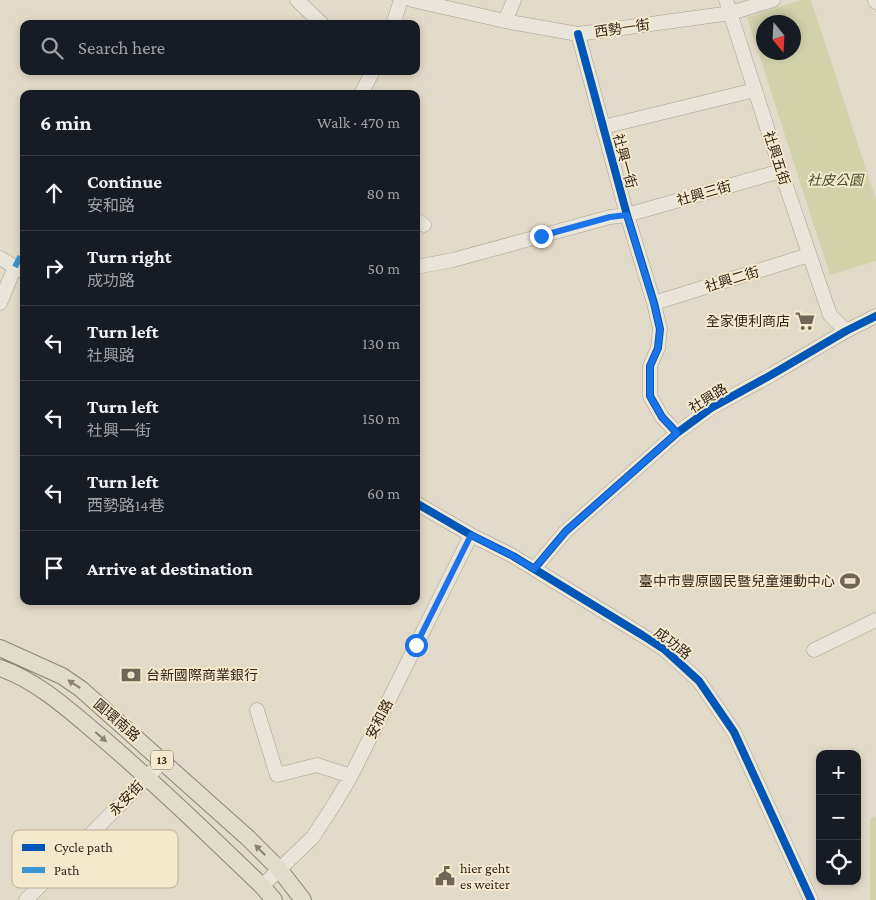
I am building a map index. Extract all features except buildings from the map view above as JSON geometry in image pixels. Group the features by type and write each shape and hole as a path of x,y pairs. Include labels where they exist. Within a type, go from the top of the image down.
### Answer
{"main road":[{"name":"圓環南路","path":"0,648 62,676 81,689 163,760 248,838 279,870 303,900"},
{"name":"圓環南路","path":"0,668 19,676 64,705 147,776 262,886 274,900"}],"street":[{"path":"298,0 318,20"},
{"path":"394,20 401,0"},
{"name":"西勢一街","path":"412,0 505,22 578,34 773,0"},
{"path":"505,22 514,0"},
{"name":"社興五街","path":"729,7 780,170 830,315 846,331"},
{"name":"社興一街","path":"578,34 660,329 658,348 650,366 650,396 662,417 677,433"},
{"path":"363,90 370,75"},
{"path":"603,127 755,90"},
{"name":"社興三街","path":"420,266 453,260 610,217 627,215 780,170"},
{"name":"社興二街","path":"654,304 809,255"},
{"path":"0,258 19,269 0,303"},
{"name":"社興路","path":"534,569 566,531 677,433 711,408 846,331 876,316"},
{"name":"成功路","path":"420,505 471,535 513,556 665,650 699,682 734,732 812,900"},
{"name":"安和路","path":"262,886 312,837 335,803 351,776 471,535"},
{"path":"814,650 876,620"},
{"path":"257,710 278,775 317,765 351,776"},
{"name":"永安街","path":"94,830 163,760"},
{"name":"永安街","path":"26,900 38,888"}],"green space":[{"name":"社皮公園","path":"801,0 811,0 876,200 876,261 830,275 761,60 801,60 801,15 756,15 756,45 747,17"},
{"path":"876,816 876,900 870,900 870,819"}],"marked path":[{"path":"15,267 20,257"}],"cycle path":[{"path":"578,34 660,329 658,348 650,366 650,396 662,417 677,433"},
{"path":"534,569 566,531 677,433 711,408 846,331 876,316"},
{"path":"420,505 471,535 513,556 642,635 665,650 699,681 734,732 811,900"}],"place":[{"name":"全家便利商店","path":"805,321"},
{"name":"臺中市豐原國民暨兒童運動中心","path":"850,581"},
{"name":"台新國際商業銀行","path":"131,675"},
{"name":"hier geht es weiter","path":"445,876"}],"route":[{"path":"416,645 471,535 534,569 566,531 677,433 662,417 650,396 650,366 658,348 660,329 627,215 610,217 541,236"}]}
